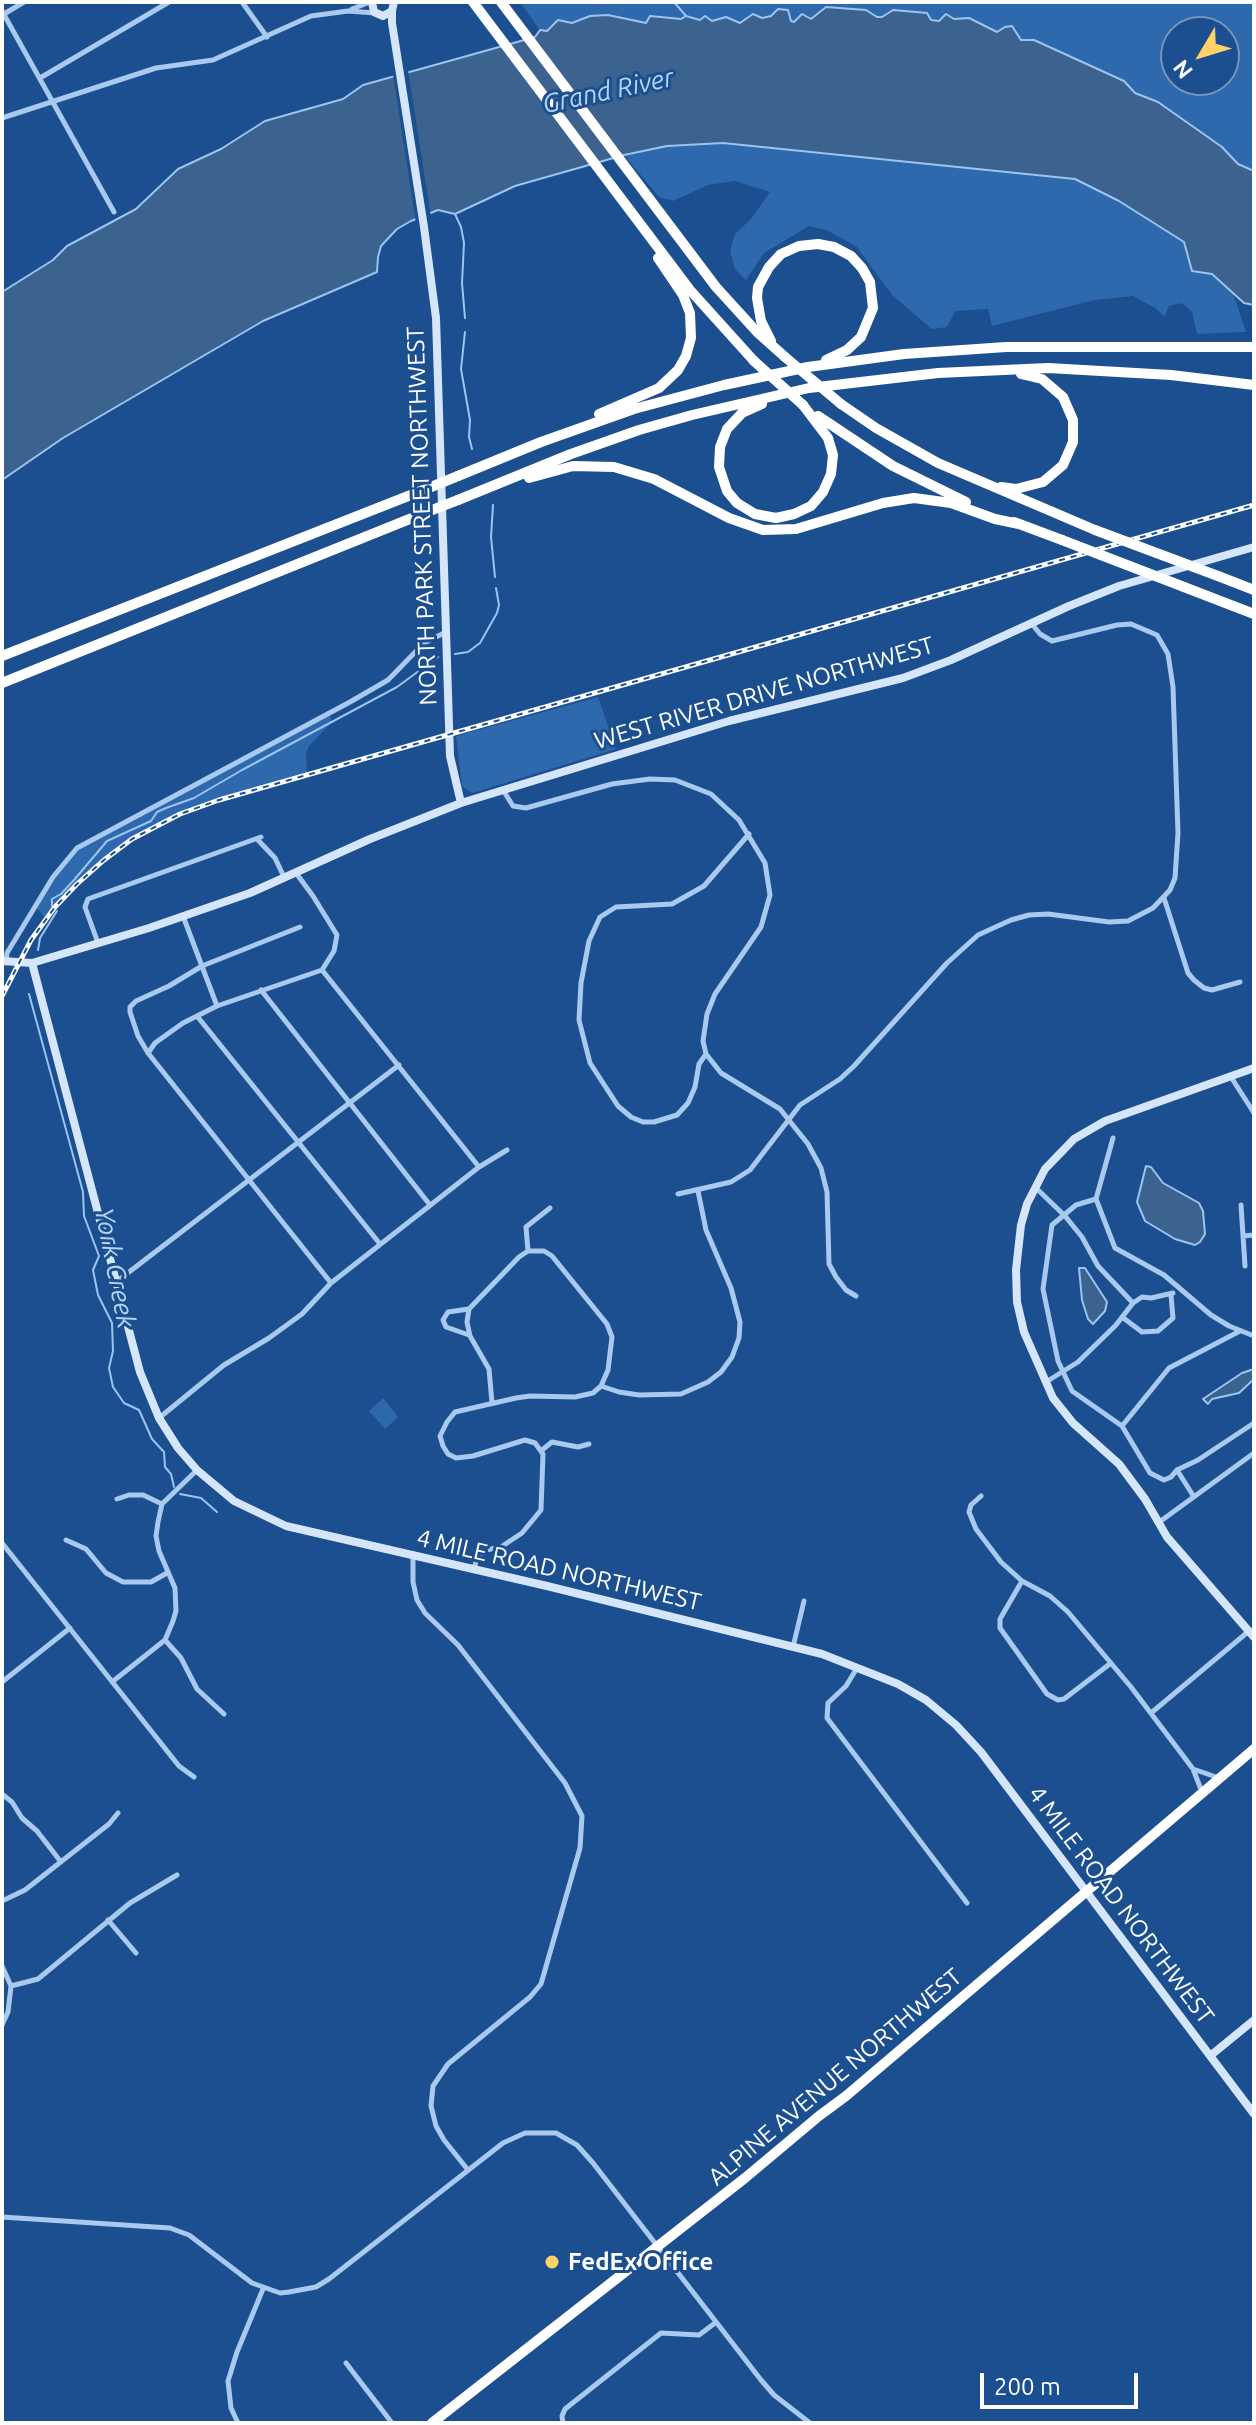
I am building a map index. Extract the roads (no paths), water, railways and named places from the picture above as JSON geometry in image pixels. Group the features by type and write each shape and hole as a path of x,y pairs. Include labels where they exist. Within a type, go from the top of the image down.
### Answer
{"highway":[{"path":"473,2 701,303 754,361 803,405 824,429 833,461 830,480 815,501 799,513 776,518 750,512 733,499 721,476 719,454 724,433 748,409 809,388"},
{"path":"501,2 716,287 757,332 841,404 892,438 973,479 1095,530 1254,590"},
{"path":"2,656 458,476 659,388 675,373 686,356 691,324 686,301 629,208"},
{"path":"782,355 761,321 757,298 762,277 781,254 799,246 818,244 834,247 851,256 862,268 870,282 873,308 861,337 847,350 808,367"},
{"path":"541,442 683,395 808,367 904,354 1006,347 1254,347"},
{"path":"973,479 1002,487 1031,487 1053,476 1063,465 1073,442 1070,409 1053,386 1035,377 999,369"},
{"path":"2,683 571,454 706,411 809,388 878,378 999,369 1106,370 1254,385"},
{"path":"803,405 893,466 926,484 1019,524 1254,614"},
{"path":"460,499 557,469 592,465 614,467 654,479 729,518 763,530 796,529 883,503 914,498 951,503 1019,524"},
{"name":"ALPINE AVENUE NORTHWEST","path":"432,2423 659,2247 846,2096 1254,1749"}],"main road":[{"path":"371,2 395,36"},
{"path":"378,15 395,6"},
{"name":"NORTH PARK STREET NORTHWEST","path":"395,6 395,36 436,318 450,756 461,803"},
{"name":"WEST RIVER DRIVE NORTHWEST","path":"32,963 183,916 284,878 461,803 729,721 903,678 1119,586 1254,547"},
{"path":"4,961 32,963"},
{"name":"4 MILE ROAD NORTHWEST","path":"32,963 140,1372 159,1418 197,1470 234,1501 286,1526 793,1648 858,1667 916,1694 956,1725 981,1752 1254,2114"},
{"path":"1252,1634 1167,1537 1119,1464 1073,1423 1045,1383 1024,1332 1017,1302 1017,1248 1034,1186 1057,1154 1089,1129 1164,1098 1254,1068"},
{"path":"1210,2056 1254,2020"}],"street":[{"path":"24,2 3,12 114,212"},
{"path":"40,78 169,2"},
{"path":"251,2 243,4 267,37"},
{"path":"2,118 162,66 213,60 303,18 348,11 371,2"},
{"path":"348,11 378,15"},
{"path":"678,1194 740,1178 788,1117 854,1066 956,954 978,935 1029,915 1128,921 1153,908 1164,898 1175,878 1178,833 1173,687 1168,654 1157,635 1131,624 1052,641 1040,634 1032,623"},
{"path":"4,961 57,870 77,848 363,695 388,680 424,643 447,631"},
{"path":"503,789 513,806 526,808 612,784 650,779 675,780 711,794 727,807 749,834 765,863 770,882 767,911 761,927 715,994 707,1014 703,1041 706,1054 721,1073 765,1098 788,1117 808,1144 821,1168 827,1192 829,1264 846,1290 856,1296"},
{"path":"706,1054 699,1064 688,1103 677,1115 643,1122 618,1106 590,1063 579,1020 581,983 589,941 600,917 616,907 672,904 698,889 714,877 749,834"},
{"path":"98,944 85,901 259,838 275,858 284,878"},
{"path":"148,1053 155,1043 217,1006 322,970 334,951 337,935 296,873"},
{"path":"1164,898 1188,973 1194,980 1212,990 1240,982"},
{"path":"183,916 217,1006"},
{"path":"300,927 202,966 130,1007 133,1026 148,1053 331,1283"},
{"path":"322,970 479,1167"},
{"path":"261,990 430,1205"},
{"path":"197,1016 380,1244"},
{"path":"116,1282 399,1065"},
{"path":"1231,1077 1254,1113"},
{"path":"1113,1138 1096,1199 1115,1248 1164,1275 1211,1315 1254,1336"},
{"path":"159,1418 224,1365 302,1314 331,1283 479,1167 507,1150"},
{"path":"1034,1186 1065,1216 1082,1237 1098,1266 1133,1303"},
{"path":"601,1386 639,1395 681,1394 708,1382 721,1372 732,1357 739,1338 740,1322 731,1288 706,1230 698,1191"},
{"path":"1096,1199 1076,1205 1052,1225 1043,1289 1045,1310 1062,1372 1072,1391 1122,1426 1150,1473 1164,1480 1254,1423"},
{"path":"1241,1205 1245,1266"},
{"path":"528,1251 526,1227 550,1208"},
{"path":"1243,1236 1254,1235"},
{"path":"470,1336 446,1327 443,1320 448,1312 469,1309 528,1251 544,1251 552,1256 598,1310 612,1337 608,1370 601,1386 593,1393 575,1397 530,1396 455,1412 440,1436 448,1454 456,1458 525,1440 535,1443 542,1450 541,1510 522,1533 501,1547 486,1550 477,1558 474,1570"},
{"path":"1045,1383 1078,1362 1133,1303 1142,1297 1171,1295 1178,1288"},
{"path":"1122,1317 1142,1332 1158,1331 1173,1318 1171,1295"},
{"path":"469,1309 467,1322 470,1336 489,1369 492,1403"},
{"path":"1122,1426 1169,1368 1240,1331"},
{"path":"542,1450 552,1442 578,1447 589,1444"},
{"path":"1158,1523 1254,1453"},
{"path":"112,1682 165,1640 176,1611 175,1588 156,1536 162,1504 197,1470"},
{"path":"1177,1470 1194,1497"},
{"path":"117,1499 143,1495 162,1504"},
{"path":"981,1496 970,1508 971,1523 1001,1562 1022,1581 1061,1606 1111,1663 1193,1769 1202,1792"},
{"path":"66,1540 86,1549 106,1573 123,1582 151,1582 167,1573"},
{"path":"2,1543 179,1766 194,1777"},
{"path":"413,1556 413,1582 417,1600 425,1613 458,1645 565,1783 582,1816 580,1848 541,1984 530,1997 448,2064 433,2086 431,2106 436,2126 468,2170"},
{"path":"1022,1581 1000,1619 1000,1628 1047,1694 1058,1700 1064,1699 1111,1663"},
{"path":"793,1648 804,1601"},
{"path":"2,1682 70,1628"},
{"path":"1151,1713 1252,1634"},
{"path":"165,1640 181,1658 197,1689 224,1714"},
{"path":"858,1667 846,1686 828,1703 827,1718 967,1903"},
{"path":"1193,1769 1219,1778"},
{"path":"2,1794 61,1862"},
{"path":"2,1901 25,1890 109,1824 118,1813"},
{"path":"11,1986 38,1979 142,1894 177,1875"},
{"path":"108,1920 136,1953"},
{"path":"2,1966 11,1986 8,2012 2,2025"},
{"path":"2,2217 170,2228 189,2235 263,2289 289,2292 316,2287 329,2279 503,2143 525,2133 556,2133 568,2138 585,2154 774,2395 810,2423"},
{"path":"238,2423 231,2408 228,2381 263,2289"},
{"path":"563,2423 565,2409 661,2333 699,2335 715,2323"},
{"path":"346,2363 392,2423"}],"water":[{"name":"Grand River","path":"826,7 866,10 877,17 893,10 927,13 931,20 939,21 946,14 954,19 969,18 997,32 1012,26 1021,40 1034,40 1124,81 1135,93 1158,102 1222,147 1238,164 1254,171 1254,305 1244,303 1212,274 1192,271 1184,242 1119,201 1075,179 723,143 667,146 515,186 455,214 438,210 411,221 397,229 381,246 377,272 263,321 63,438 2,480 2,292 53,260 67,246 136,209 178,169 221,149 265,121 343,99 363,85 535,37 540,30 547,31 558,20 572,23 590,16 608,15 646,23 650,16 681,19 686,16 700,20 705,16 712,21 726,17 740,23 753,14 762,18 771,16 778,9 788,10 794,22 802,14 811,19"},
{"path":"1146,1166 1151,1167 1163,1183 1199,1203 1203,1211 1205,1234 1200,1242 1195,1245 1175,1239 1145,1221 1137,1202"},
{"path":"1079,1268 1085,1268 1107,1302 1105,1311 1093,1324 1088,1319 1082,1300"},
{"path":"1254,1369 1254,1379 1239,1393 1212,1399 1208,1404 1203,1399 1242,1373"}],"waterway":[{"path":"674,2 686,16"},
{"name":"York Creek","path":"455,214 464,243 462,283 465,318"},
{"name":"York Creek","path":"465,332 461,369 472,449"},
{"name":"York Creek","path":"493,505 491,537 495,577"},
{"name":"York Creek","path":"455,654 468,652 480,643 497,613 496,588"},
{"name":"York Creek","path":"52,906 52,899 61,894 107,841 151,821 157,812 194,798 397,687 438,657"},
{"name":"York Creek","path":"38,950 40,938 57,911"},
{"name":"York Creek","path":"29,994 83,1192 84,1216 99,1256 93,1270 98,1295 112,1323 113,1351 109,1368 113,1387 124,1403 139,1410 152,1439 164,1452 165,1467 171,1474 174,1487"},
{"name":"York Creek","path":"180,1494 201,1498 217,1512"}],"railway":[{"path":"2,996 31,940 55,907 77,884 132,839 180,814 219,800 1254,505"}],"place":[{"name":"FedEx Office","path":"552,2262"}]}
